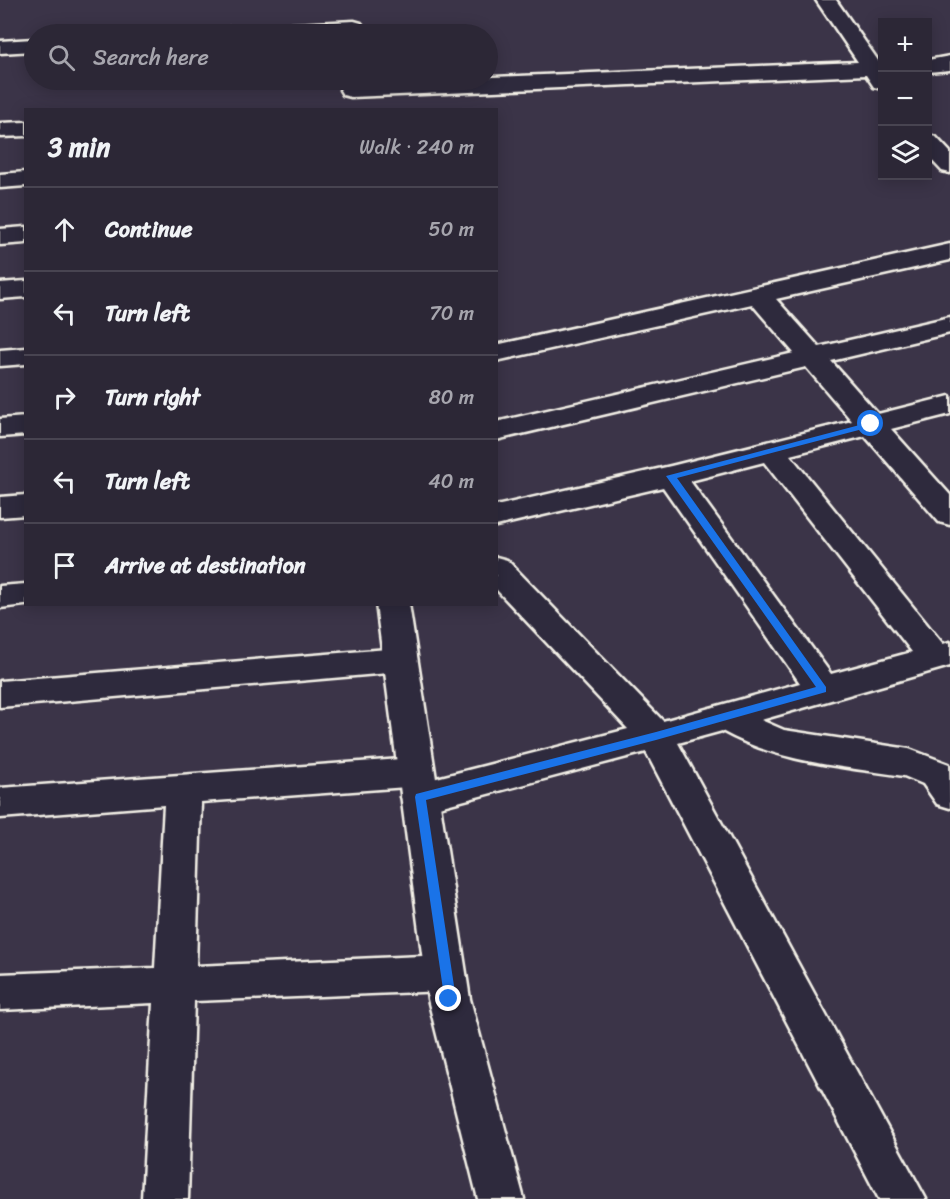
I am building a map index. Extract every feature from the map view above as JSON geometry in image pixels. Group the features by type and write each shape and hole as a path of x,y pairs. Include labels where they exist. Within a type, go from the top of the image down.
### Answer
{"street":[{"path":"826,0 878,72"},
{"path":"0,47 24,46"},
{"path":"932,65 950,63"},
{"path":"350,97 878,73"},
{"path":"0,130 24,129"},
{"path":"932,147 950,166"},
{"path":"0,181 24,179"},
{"path":"0,237 24,235"},
{"path":"498,353 950,252"},
{"path":"0,291 24,289"},
{"path":"758,295 950,515"},
{"path":"498,430 950,325"},
{"path":"0,358 24,356"},
{"path":"498,516 671,476 950,405"},
{"path":"0,428 24,426"},
{"path":"0,803 183,789 417,785 656,736 942,656 771,450"},
{"path":"671,476 822,689"},
{"path":"0,507 24,505"},
{"path":"498,570 656,736 903,1199"},
{"path":"0,597 24,595"},
{"path":"392,606 445,973 501,1199"},
{"path":"0,694 400,660"},
{"path":"726,717 759,735 781,742 909,763 936,774 950,794"},
{"path":"165,1199 183,789"},
{"path":"0,992 445,973"}],"route":[{"path":"449,999 420,797 656,736 822,689 671,476 871,424"}]}
